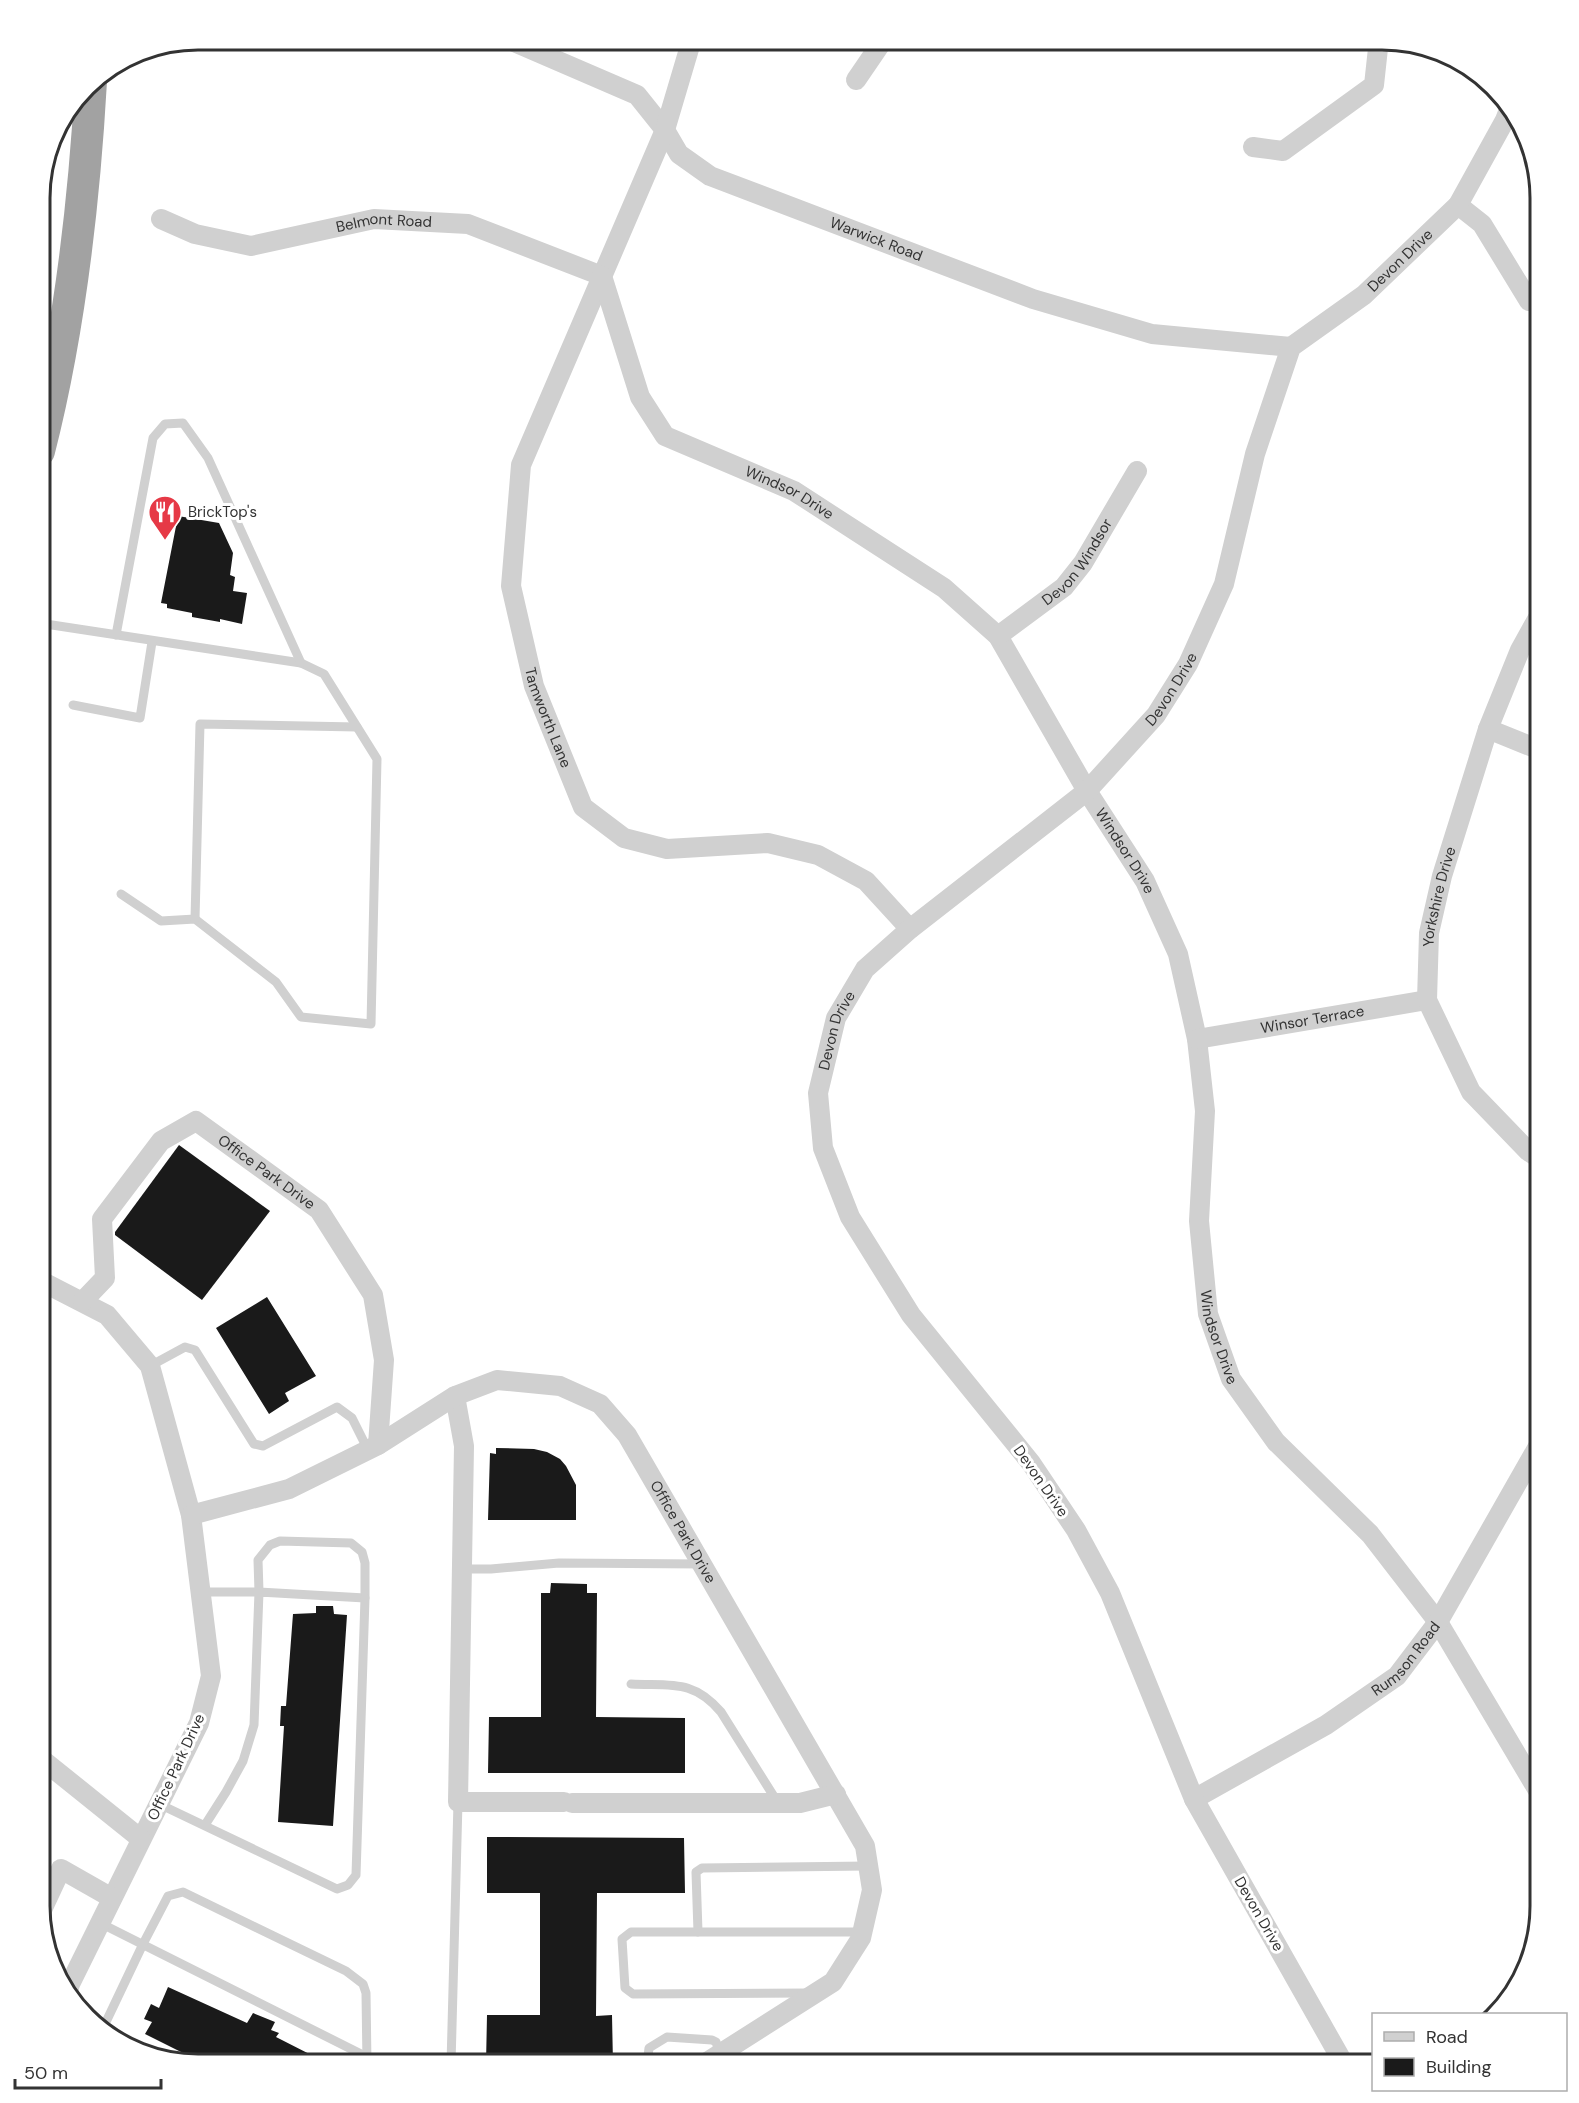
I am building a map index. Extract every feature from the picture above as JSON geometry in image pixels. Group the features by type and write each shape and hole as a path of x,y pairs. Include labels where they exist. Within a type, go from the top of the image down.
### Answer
{"highway":[{"path":"50,409 82,210 90,96"}],"street":[{"name":"Warwick Road","path":"533,50 637,95 665,130 679,154 710,176 1033,299 1152,334 1291,347"},
{"path":"602,276 665,130 689,50"},
{"path":"856,80 876,50"},
{"path":"1253,147 1283,152 1374,86 1378,50"},
{"name":"Devon Drive","path":"1338,2054 1194,1799 1110,1593 1076,1530 1031,1463 911,1315 850,1217 823,1148 818,1093 836,1018 865,969 910,929 1087,791 1156,715 1188,664 1224,584 1255,454 1291,347 1364,295 1458,205 1506,117"},
{"path":"1458,205 1482,225 1529,301"},
{"name":"Belmont Road","path":"161,219 195,234 251,246 374,219 468,224 602,276"},
{"name":"Windsor Drive","path":"602,276 640,397 664,436 794,491 944,588 998,636 1087,791 1145,881 1178,954 1197,1039 1205,1110 1199,1221 1208,1314 1231,1379 1276,1442 1370,1534 1438,1622 1530,1777"},
{"name":"Tamworth Lane","path":"602,276 521,465 511,586 534,687 583,807 624,838 668,849 768,843 818,855 866,881 910,929"},
{"name":"Devon Windsor","path":"998,636 1064,587 1083,563 1137,471"},
{"name":"Yorkshire Drive","path":"1530,632 1520,650 1488,729 1442,876 1429,933 1427,1000 1471,1092 1530,1152"},
{"path":"1488,729 1530,746"},
{"name":"Winsor Terrace","path":"1197,1039 1427,1000"},
{"name":"Office Park Drive","path":"83,1301 105,1278 102,1219 161,1141 196,1121 319,1209 373,1295 384,1360 373,1447"},
{"name":"Office Park Drive","path":"50,1285 107,1315 150,1366 191,1515 212,1676 199,1723 71,1982"},
{"name":"Office Park Drive","path":"191,1515 289,1489 373,1447 455,1395 498,1380 560,1386 600,1404 627,1434 865,1846 872,1890 863,1932 833,1982 720,2054"},
{"path":"455,1395 464,1446 458,1802 800,1803 836,1794"},
{"name":"Rumson Road","path":"1194,1799 1326,1725 1397,1676 1438,1622 1530,1461"},
{"name":"Office Park Drive","path":"50,1766 141,1839"},
{"path":"50,1893 61,1869 112,1898"}],"lane":[{"path":"116,635 153,438 165,424 183,423 208,458 301,663"},
{"path":"50,625 301,663 324,674 376,759 371,1024 301,1017 276,982 195,919 161,921 121,894"},
{"path":"73,705 140,718 152,642"},
{"path":"195,919 200,724 357,727"},
{"path":"150,1366 185,1347 195,1350 254,1444 263,1446 337,1407 352,1418 373,1447"},
{"path":"159,1804 337,1889 348,1885 356,1875 365,1563 362,1552 351,1543 280,1541 270,1545 258,1560 254,1725 243,1761 205,1825"},
{"path":"462,1569 559,1563 702,1564"},
{"path":"201,1592 259,1592 365,1598"},
{"path":"631,1684 693,1688 712,1702 721,1712 778,1803"},
{"path":"452,2054 458,1802"},
{"path":"698,1932 696,1872 702,1868 868,1866"},
{"path":"106,2022 168,1896 183,1892 345,1971 363,1984 366,1993 367,2054"},
{"path":"100,1923 354,2054"},
{"path":"817,1992 633,1994 625,1988 622,1939 631,1932 863,1932"},
{"path":"648,2054 649,2048 667,2037 711,2040 716,2042 713,2054"}],"building":[{"path":"178,516 219,523 233,553 230,575 235,577 233,591 247,593 242,624 220,619 220,622 192,617 192,613 167,608 167,604 161,603"},
{"path":"179,1145 270,1211 202,1300 115,1235"},
{"path":"267,1297 316,1376 285,1393 289,1401 269,1414 216,1328"},
{"path":"496,1448 534,1449 547,1452 560,1459 576,1485 576,1520 488,1520 490,1453 496,1454"},
{"path":"551,1583 587,1584 587,1593 597,1593 596,1717 685,1718 685,1773 488,1773 489,1717 541,1717 541,1593 550,1593"},
{"path":"316,1606 333,1606 334,1614 347,1615 333,1826 278,1822 284,1726 280,1726 281,1706 286,1706 293,1614 316,1613"},
{"path":"487,1837 684,1838 685,1893 597,1893 596,2016 612,2015 613,2054 486,2054 487,2015 540,2015 540,1893 487,1893"},
{"path":"168,1987 247,2023 253,2013 275,2022 271,2030 279,2033 276,2037 309,2054 182,2052 145,2034 152,2022 144,2019 151,2004 159,2008"}],"place":[{"name":"BrickTop's","path":"165,541"}]}
